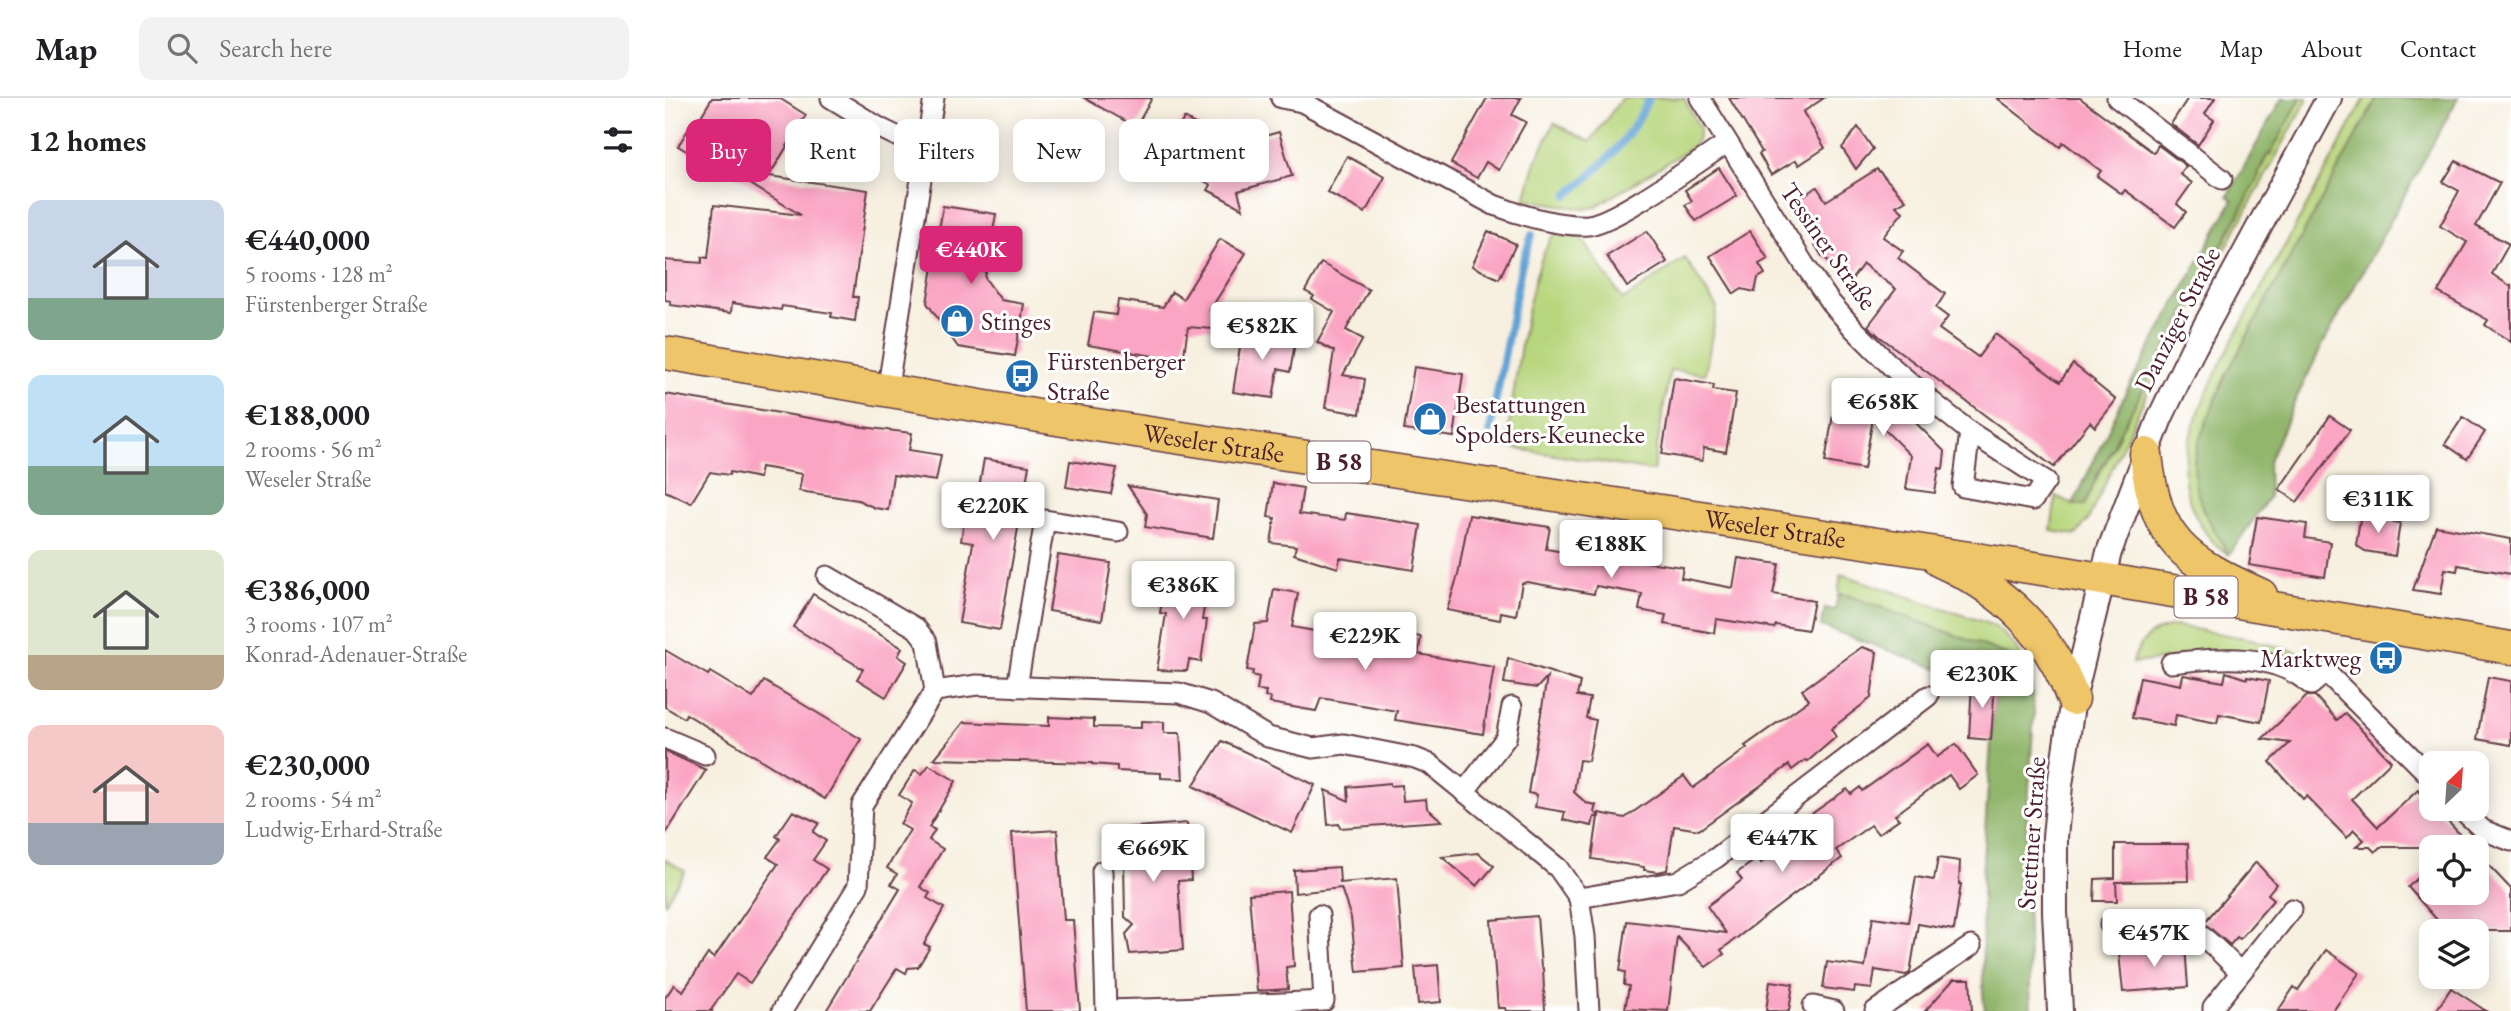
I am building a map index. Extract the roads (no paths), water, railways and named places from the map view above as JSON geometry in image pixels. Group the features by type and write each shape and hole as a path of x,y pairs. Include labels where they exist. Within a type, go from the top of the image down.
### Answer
{"main road":[{"name":"Weseler Straße","path":"665,353 887,392 2102,579 2511,648"},
{"path":"2146,454 2158,509 2173,540 2185,553 2200,565 2239,585 2311,613"},
{"path":"1919,551 1958,569 2018,611 2044,639 2063,671 2073,699"}],"street":[{"path":"831,98 894,135"},
{"path":"930,119 934,98"},
{"path":"1281,98 1302,102 1494,205 1515,213 1575,225 1590,225 1602,221 1629,207 1727,143"},
{"name":"Tessiner Straße","path":"1700,98 1830,302 1892,367 1970,432"},
{"name":"Danziger Straße","path":"2102,579 2109,552 2160,418 2225,286 2329,98"},
{"path":"2123,100 2222,179"},
{"path":"887,392 920,182"},
{"path":"1017,687 1045,520 1118,532"},
{"path":"782,1011 858,886 862,805 935,691 927,642 916,628 827,576"},
{"name":"Stettiner Straße","path":"2060,1011 2055,912 2055,837 2060,785 2073,699 2102,579"},
{"path":"2171,663 2228,657 2282,667 2298,674 2311,685 2326,672 2419,766"},
{"path":"935,691 977,685 1179,693 1211,703 1268,737 1313,748 1344,744 1415,758 1430,764 1558,868 1579,898 1585,936 1589,1011"},
{"path":"1579,898 1678,881 1706,864 1855,754 1928,696"},
{"path":"1464,792 1506,738 1512,707"},
{"path":"665,737 705,755"},
{"path":"2474,821 2483,830 2511,841"},
{"path":"1102,871 1106,1010 1325,1001 1319,915"},
{"path":"2213,1011 2213,1007 2240,971 2292,909"},
{"path":"2110,925 2182,925 2199,934 2240,971"},
{"path":"1875,1011 1971,946"},
{"path":"1813,1006 1835,1011"}],"waterway":[{"path":"1568,195 1615,151 1633,127 1649,98"},
{"path":"1490,431 1521,267 1532,235"}],"place":[{"name":"Stinges","path":"957,321"},
{"name":"Fürstenberger Straße","path":"1022,376"},
{"name":"Bestattungen Spolders-Keunecke","path":"1430,419"},
{"name":"Marktweg","path":"2386,658"}]}
